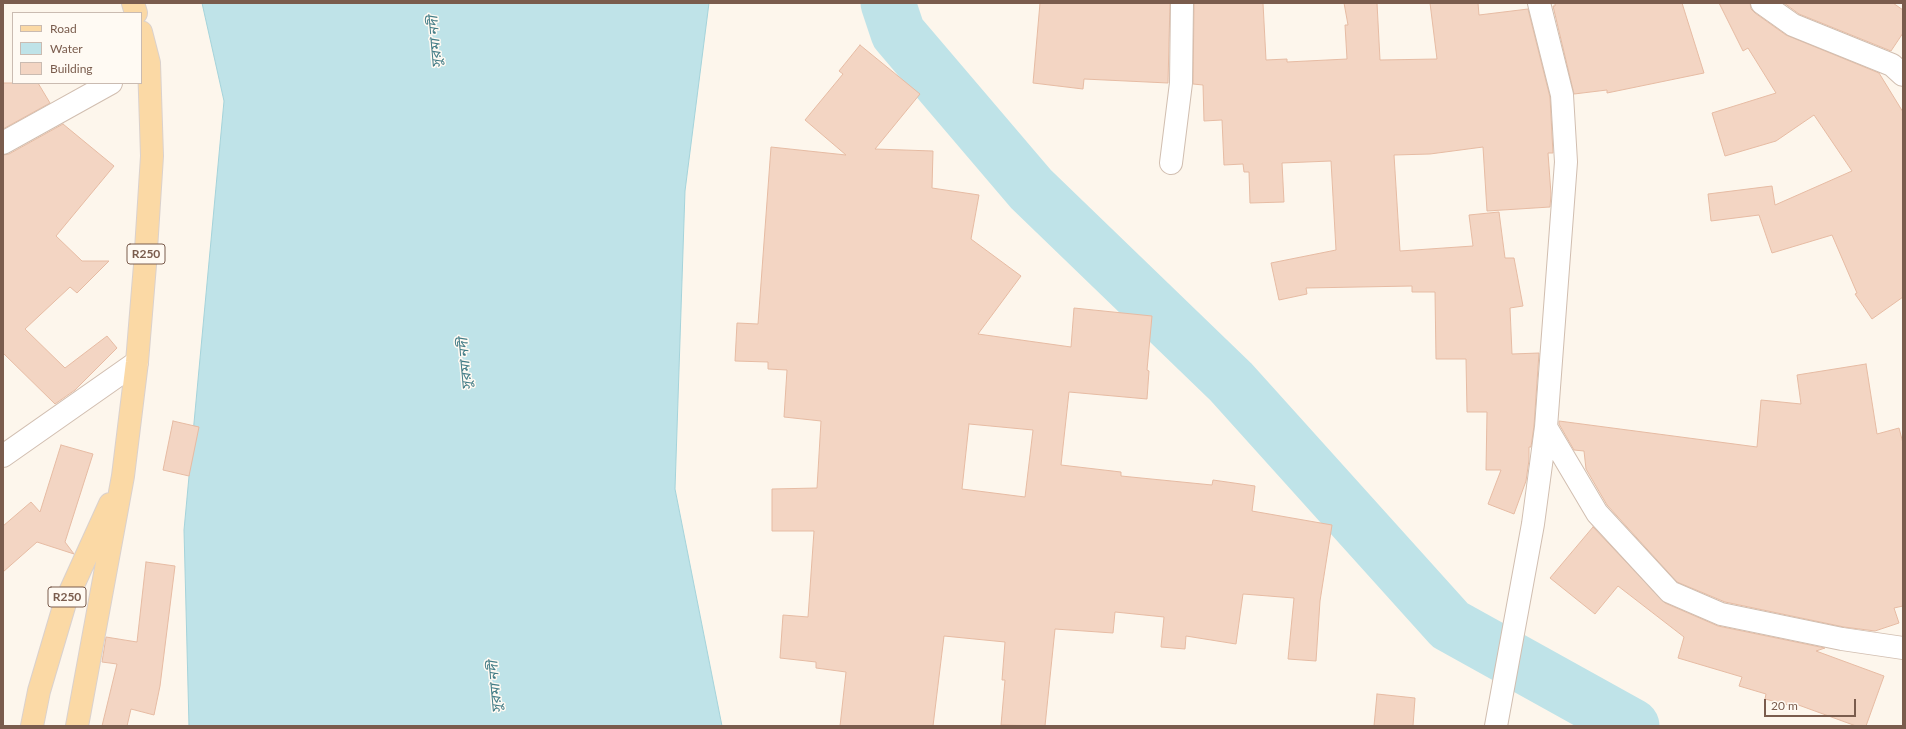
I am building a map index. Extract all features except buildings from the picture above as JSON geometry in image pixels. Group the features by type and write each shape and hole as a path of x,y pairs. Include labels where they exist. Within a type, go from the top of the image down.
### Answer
{"main road":[{"name":"R250","path":"77,726 123,476 137,362 152,156 142,40"},
{"name":"R250","path":"32,726 39,690 65,603 123,476"}],"street":[{"path":"1171,163 1181,83 1182,3"},
{"path":"1496,726 1533,524 1546,427 1566,162 1562,94 1539,3"},
{"path":"1762,3 1793,25 1892,65 1903,75"},
{"path":"3,143 109,84"},
{"path":"3,456 137,362"},
{"path":"1546,427 1597,513 1670,592 1721,614 1842,639 1903,648"}],"water":[{"name":"সুরমা নদী","path":"202,3 709,3 685,191 675,489 722,726 189,726 184,530 224,101"}],"waterway":[{"path":"888,3 898,33 1031,189 1231,382 1450,625 1632,726"}]}
